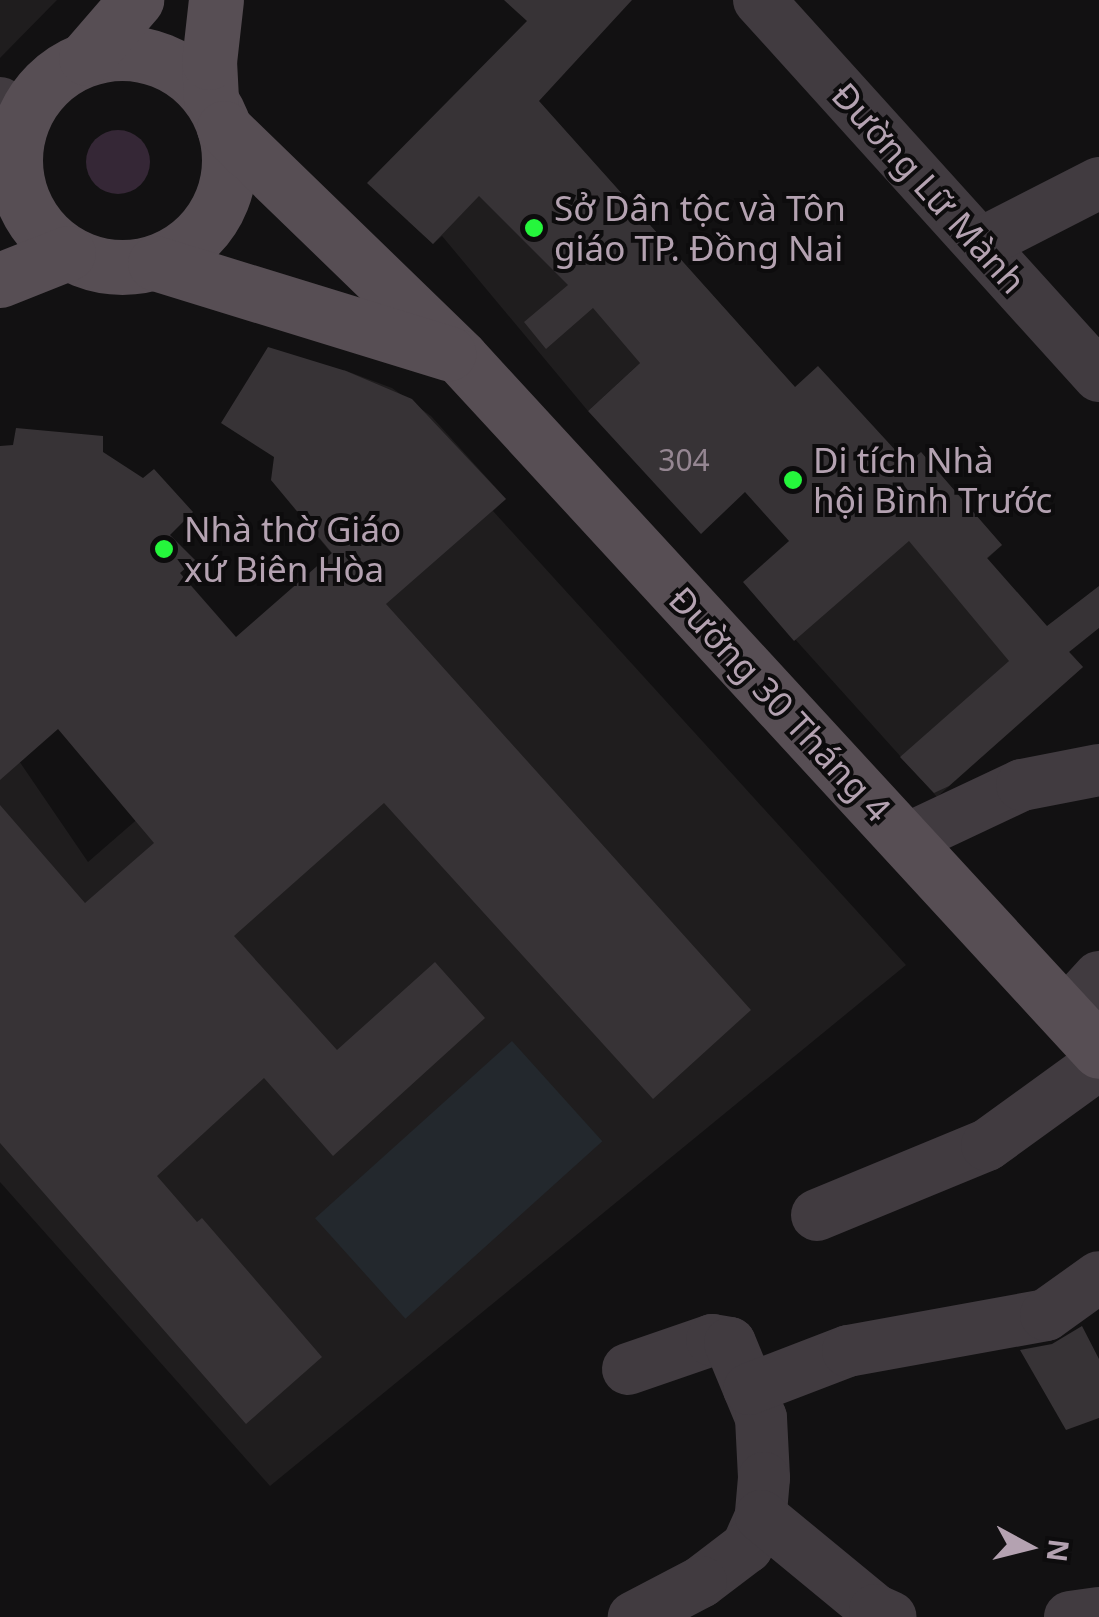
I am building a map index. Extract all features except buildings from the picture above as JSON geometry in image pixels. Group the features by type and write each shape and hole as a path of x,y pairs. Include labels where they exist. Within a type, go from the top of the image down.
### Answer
{"main road":[{"path":"136,0 86,58 52,78 9,130 24,204 42,232 68,253 96,264 126,268 155,262 201,232 217,209 228,169 210,26 216,0"},
{"path":"86,58 120,52 156,56 187,74 218,113"},
{"name":"Đường 30 Tháng 4","path":"218,113 460,358 905,840 1092,1030"},
{"path":"0,280 68,253"},
{"name":"Đường 30 Tháng 4","path":"155,262 460,358"}],"street":[{"name":"Đường Lữ Mành","path":"759,0 1099,376"},
{"path":"980,244 1099,183"},
{"path":"905,840 1022,785 1099,770"},
{"path":"817,1215 986,1145 1092,1030"},
{"path":"749,1389 848,1350 1046,1316 1099,1277"},
{"path":"628,1368 712,1340 725,1340 735,1350 761,1418 761,1516 747,1547 734,1560 634,1617"},
{"path":"761,1516 875,1610 891,1617"},
{"path":"1070,1617 1099,1614"}],"shaded area":[{"path":"0,0 57,0 0,58"},
{"name":"Sở Dân tộc và Tôn giáo TP. Đồng Nai","path":"534,96 795,387 640,363 588,411 442,236 433,244 408,221"},
{"path":"118,130 141,139 150,162 141,185 118,194 95,185 86,162 95,139"},
{"path":"344,370 392,388 431,416 506,499 493,511 906,965 270,1486 0,1182 0,733 88,862 378,610 271,480 278,459"},
{"path":"921,452 1002,545 987,559 1083,667 937,797 758,598"},
{"path":"512,1041 602,1141 405,1319 315,1218"}],"place":[{"name":"Sở Dân tộc và Tôn giáo TP. Đồng Nai","path":"534,228"},
{"name":"Di tích Nhà hội Bình Trước","path":"793,480"},
{"name":"Nhà thờ Giáo xứ Biên Hòa","path":"164,549"}]}
